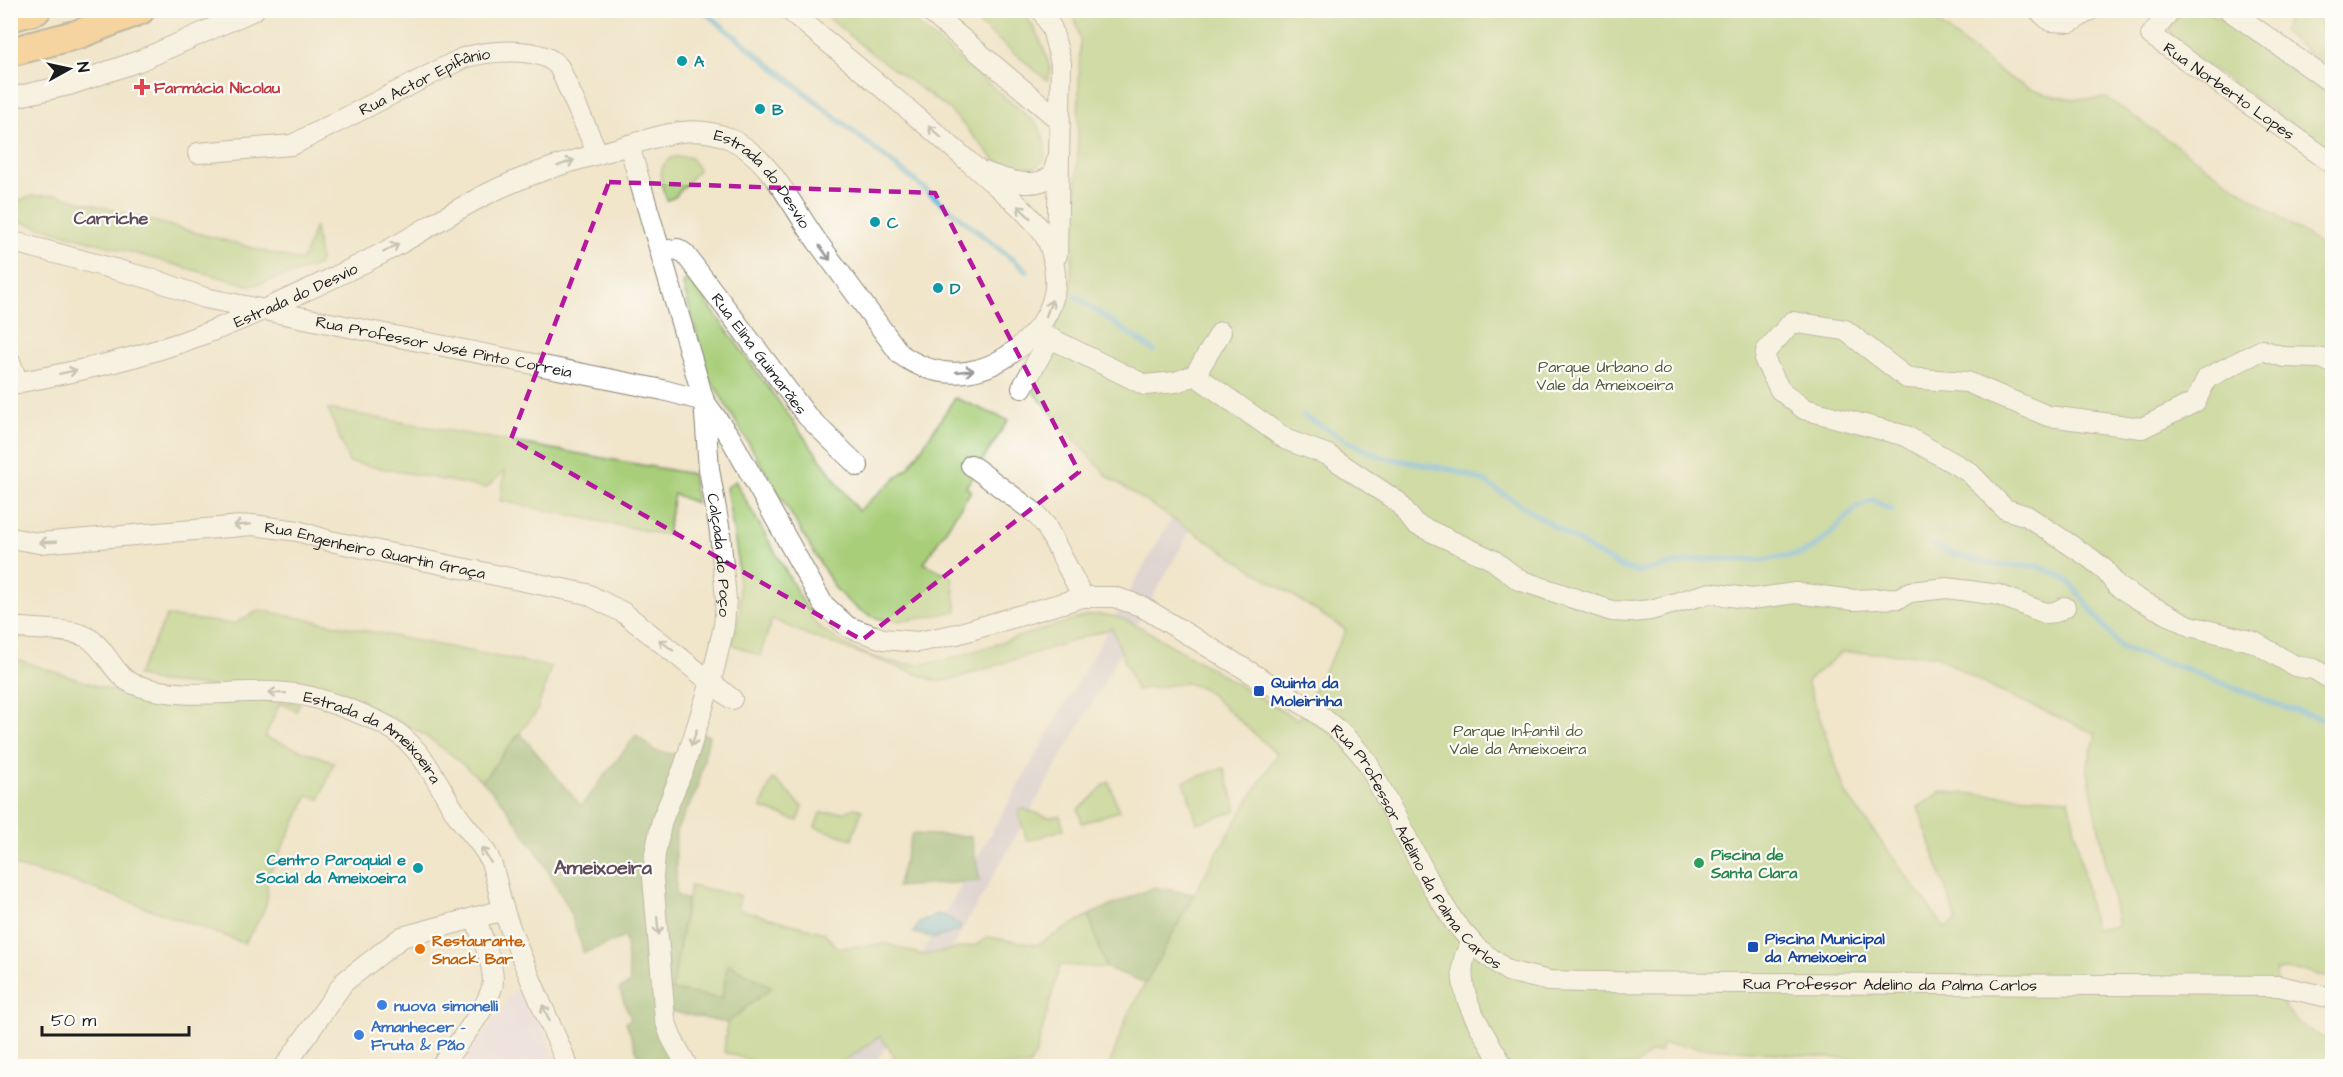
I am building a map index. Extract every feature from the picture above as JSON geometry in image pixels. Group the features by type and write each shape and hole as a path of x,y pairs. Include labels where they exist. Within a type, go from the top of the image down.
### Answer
{"highway":[{"path":"10,17 36,10"},
{"path":"10,51 79,34 140,10"}],"street":[{"path":"10,98 69,85 139,61 254,10"},
{"name":"Estrada do Desvio","path":"14,383 135,356 202,336 263,310 384,252 509,184 573,160 686,130 706,130 730,138 765,166 817,242 900,354 928,369 950,373 973,371 996,364 1016,351 1042,323 1049,311 1057,282 1053,256 1046,237 1030,218 919,118 789,10"},
{"path":"928,10 1059,120"},
{"path":"1042,10 1052,29 1061,63 1057,282"},
{"path":"2038,10 2050,21 2071,22 2090,10"},
{"name":"Rua Norberto Lopes","path":"2170,10 2151,34 2332,163"},
{"path":"2229,10 2255,18 2332,83"},
{"name":"Rua Actor Epifânio","path":"198,153 292,145 463,58 479,53 496,52 540,53 554,60 598,154"},
{"name":"Calçada do Poço","path":"629,145 704,401 709,469 720,532 726,600 724,626 711,682 684,767 662,820 654,854 653,878 665,1019 671,1037 687,1066"},
{"path":"978,171 1010,181 1030,183 1041,181 1053,174 1058,154"},
{"name":"Rua Professor José Pinto Correia","path":"10,241 154,280 205,298 663,390 704,401"},
{"name":"Rua Elina Guimarães","path":"661,251 678,249 685,254 807,416 858,466"},
{"path":"2332,363 2322,358 2284,357 2262,350 2206,378 2195,402 2142,428 2048,416 1967,382 1907,378 1845,330 1792,322 1766,351 1765,360 1780,390 1804,409 1906,436 1957,464 1969,472 2005,509 2026,516 2090,558 2104,569 2117,586 2138,600 2190,626 2254,642 2295,666 2314,669 2332,680"},
{"path":"1022,388 1050,338 1145,385 1176,382 1195,375 1221,332"},
{"path":"10,360 14,383"},
{"path":"1195,375 1287,440 1328,455 1398,502 1415,524 1493,560 1518,580 1612,610 1632,612 1651,610 1710,593 1752,599 1795,593 1854,600 1899,598 1910,592 1947,588 1999,595 2045,613 2055,612 2065,607"},
{"name":"Rua Professor Adelino da Palma Carlos","path":"704,401 730,437 823,604 848,627 883,639 918,642 957,634 1083,597 1114,597 1141,606 1311,709 1337,728 1367,762 1434,890 1455,923 1472,943 1508,970 1549,981 2279,986 2332,998"},
{"path":"971,465 1035,513 1046,526 1083,597"},
{"name":"Rua Engenheiro Quartin Graça","path":"10,538 39,543 59,542 252,525 298,531 330,541 587,594 624,613 732,699"},
{"name":"Estrada da Ameixoeira","path":"10,627 71,633 86,637 94,642 120,675 139,686 187,695 279,693 312,698 383,724 396,732 429,766 453,809 488,856 504,910 568,1066"},
{"path":"285,1066 344,982 402,937 504,910"},
{"path":"441,1066 490,997 493,981 491,965 475,917"},
{"path":"1472,943 1464,957 1462,976 1469,1004 1503,1066"}],"highlighted area":[{"path":"609,182 935,193 1079,472 862,640 511,439"}],"shaded area":[{"path":"1199,470 1219,481 947,957 872,1066 841,1066 902,985 927,945"},
{"path":"524,977 558,1066 458,1066 478,1040"}],"green space":[{"name":"Parque Urbano do Vale da Ameixoeira","path":"1084,10 1924,11 1997,69 2028,88 2066,98 2107,98 2332,253 2332,979 2306,971 2275,970 2284,1007 2295,1020 2309,1030 2332,1041 2332,1066 2288,1066 2287,1062 2182,1066 1937,1066 1662,1044 1661,1051 1649,1053 1636,1066 1109,1066 1127,1016 1217,853 1277,754 1203,688 1186,683 1136,690 1112,628 939,682 811,636 772,619 760,656 732,644 740,609 737,553 726,488 735,481 815,623 838,640 864,653 892,662 929,663 946,660 1089,615 1110,616 1142,628 1298,720 1346,630 1108,477 1034,393 1033,371 1070,293 1077,180 1080,40 1074,15","holes":["1842,652 1935,655 1990,687 2096,734 2087,767 2118,926 2094,929 2069,799 1941,792 1918,807 1957,921 1945,928 1846,794 1807,681"]},
{"path":"820,11 901,11 1037,124 1044,141 1045,159 1036,167 1012,166 995,160 950,110 871,53"},
{"path":"963,11 1022,11 1036,32 1046,54 1051,71 1047,80"},
{"path":"2181,11 2208,11 2332,96 2332,137 2326,147 2173,42 2169,29"},
{"path":"2293,11 2332,11 2332,70 2282,31"},
{"path":"674,157 690,157 699,169 675,197 667,200 662,188 661,176 664,165"},
{"path":"58,195 300,261 305,255 315,226 320,261 318,266 251,286 11,219 11,203 32,196"},
{"path":"684,281 692,282 858,511 909,467 955,398 1008,420 966,487 971,491 924,563 952,577 957,611 906,620 877,618 849,602 835,588 708,375 683,285"},
{"path":"328,409 692,474 696,503 674,494 667,535 500,501 505,471 486,488 349,462"},
{"path":"260,610 551,667 537,711 482,781 421,733 393,718 339,698 152,681 137,675 167,616 234,624"},
{"path":"10,657 146,702 247,698 300,703 296,711 280,703 265,737 334,762 320,799 308,796 266,880 268,889 266,905 259,921 244,943 81,884 11,865"},
{"path":"520,733 581,806 636,735 655,751 693,757 702,733 709,736 698,788 676,831 676,895 687,900 672,990 722,999 728,964 772,987 727,1023 670,1011 658,1030 676,1066 642,1066 626,1022 631,1019 619,989 630,983 625,937 584,953 569,909 539,855 503,803 482,781"},
{"path":"1224,768 1237,811 1197,823 1184,781"},
{"path":"772,779 803,807 798,821 761,808"},
{"path":"1109,782 1119,811 1082,823 1078,809"},
{"path":"855,808 862,810 852,839 815,827 820,813 845,812"},
{"path":"1023,809 1048,817 1060,816 1064,829 1027,841 1018,811"},
{"path":"912,834 971,836 980,881 897,887"},
{"path":"690,886 740,895 738,909 825,933 837,948 887,944 923,955 976,945 988,937 1037,945 1089,915 1106,968 1060,965 1035,1057 1029,1066 901,1066 880,1036 837,1066 766,1066 724,1052 727,1023 771,988 728,964 722,999 672,990"},
{"path":"1154,887 1194,894 1146,983 1106,968 1089,915"}],"water":[{"path":"938,914 948,917 961,926 958,931 935,938 913,933 920,921"}],"waterway":[{"path":"702,10 1027,271"},
{"path":"1075,296 1153,350"},
{"path":"1304,416 1381,457 1453,470 1483,481 1593,551 1621,567 1638,572 1699,559 1763,560 1800,554 1813,548 1828,536 1857,507 1873,500 1892,510"},
{"path":"1933,545 1954,554 1996,565 2037,566 2061,576 2072,585 2121,648 2186,669 2283,707 2332,721"}],"place":[{"name":"A","path":"682,61"},
{"name":"Farmácia Nicolau","path":"142,87"},
{"name":"B","path":"760,109"},
{"name":"C","path":"875,222"},
{"name":"D","path":"938,288"},
{"name":"Quinta da Moleirinha","path":"1259,691"},
{"name":"Piscina de Santa Clara","path":"1699,863"},
{"name":"Centro Paroquial e Social da Ameixoeira","path":"418,868"},
{"name":"Piscina Municipal da Ameixoeira","path":"1753,947"},
{"name":"Restaurante, Snack Bar","path":"420,949"},
{"name":"nuova simonelli","path":"382,1005"},
{"name":"Amanhecer - Fruta & Pão","path":"359,1035"}],"district":[{"name":"Carriche","path":"111,218"},
{"name":"Ameixoeira","path":"603,867"}],"park label":[{"name":"Parque Infantil do Vale da Ameixoeira","path":"1518,739"}]}
